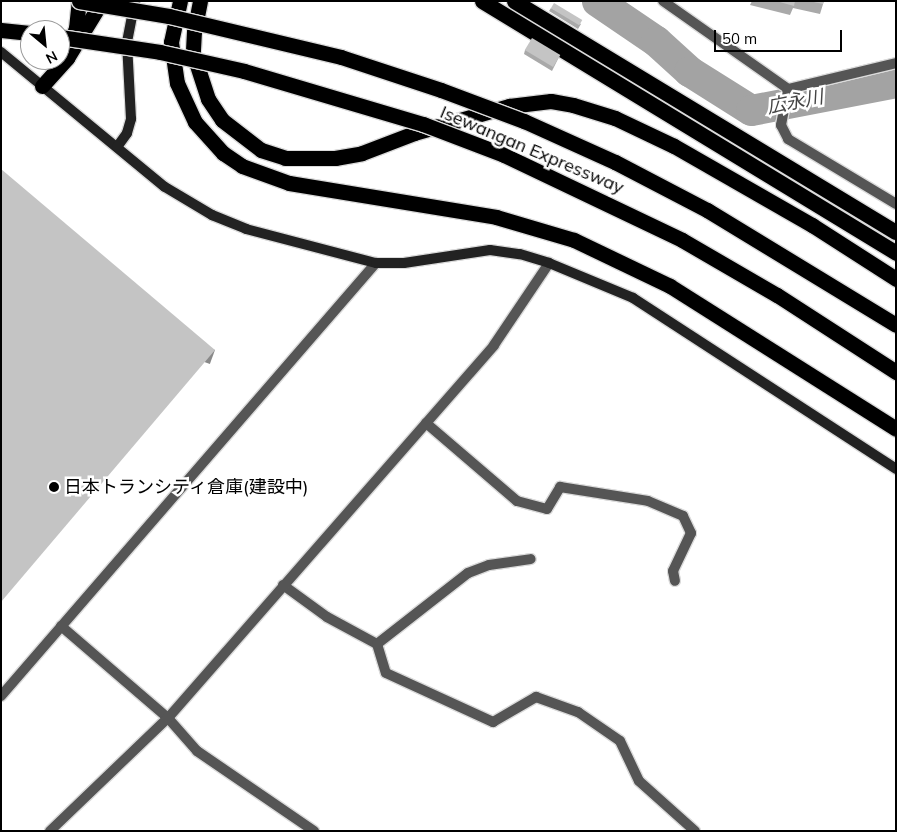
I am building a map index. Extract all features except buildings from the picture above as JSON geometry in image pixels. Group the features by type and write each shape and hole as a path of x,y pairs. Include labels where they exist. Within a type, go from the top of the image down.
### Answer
{"highway":[{"path":"42,86 70,44 76,28 79,1"},
{"name":"Isewangan Expressway","path":"79,1 169,16 332,55 440,90 524,121 615,162 707,210 896,325"},
{"path":"42,86 67,58 102,1"},
{"path":"180,1 171,42 177,83 195,122 223,153 242,166 289,183 461,210 539,228 574,240 670,286 896,429"},
{"path":"200,1 194,31 194,53 208,98 239,136 260,150 285,158 310,160 362,153 466,117 530,102 551,102 593,110 674,146 812,226 896,279"},
{"path":"482,1 896,254"},
{"path":"514,1 896,232"},
{"path":"1,30 20,32"},
{"name":"Isewangan Expressway","path":"70,38 160,52 244,70 423,124 504,155 682,240 777,295 896,372"}],"street":[{"path":"117,147 127,133 131,120 128,42 135,1"},
{"path":"663,1 788,90 896,63"},
{"path":"1,52 165,187 212,215 246,229 376,263 404,263 490,250 520,254 549,263 633,298 896,469"},
{"path":"788,90 780,125 788,139 896,204"},
{"path":"1,696 376,263"},
{"path":"50,831 168,718 494,346 549,263"},
{"path":"426,423 517,501 547,508 560,487 648,501 683,516 692,533 672,571 675,581"},
{"path":"377,644 468,573 489,565 531,559"},
{"path":"283,585 327,616 377,644 386,673 493,722 536,697 578,712 620,740 639,781 695,831"},
{"path":"61,626 168,718 197,751 314,831"}],"waterway":[{"name":"広永川","path":"597,1 656,41 689,71 751,110 896,82"}],"place":[{"name":"日本トランシティ倉庫(建設中)","path":"54,487"}]}
